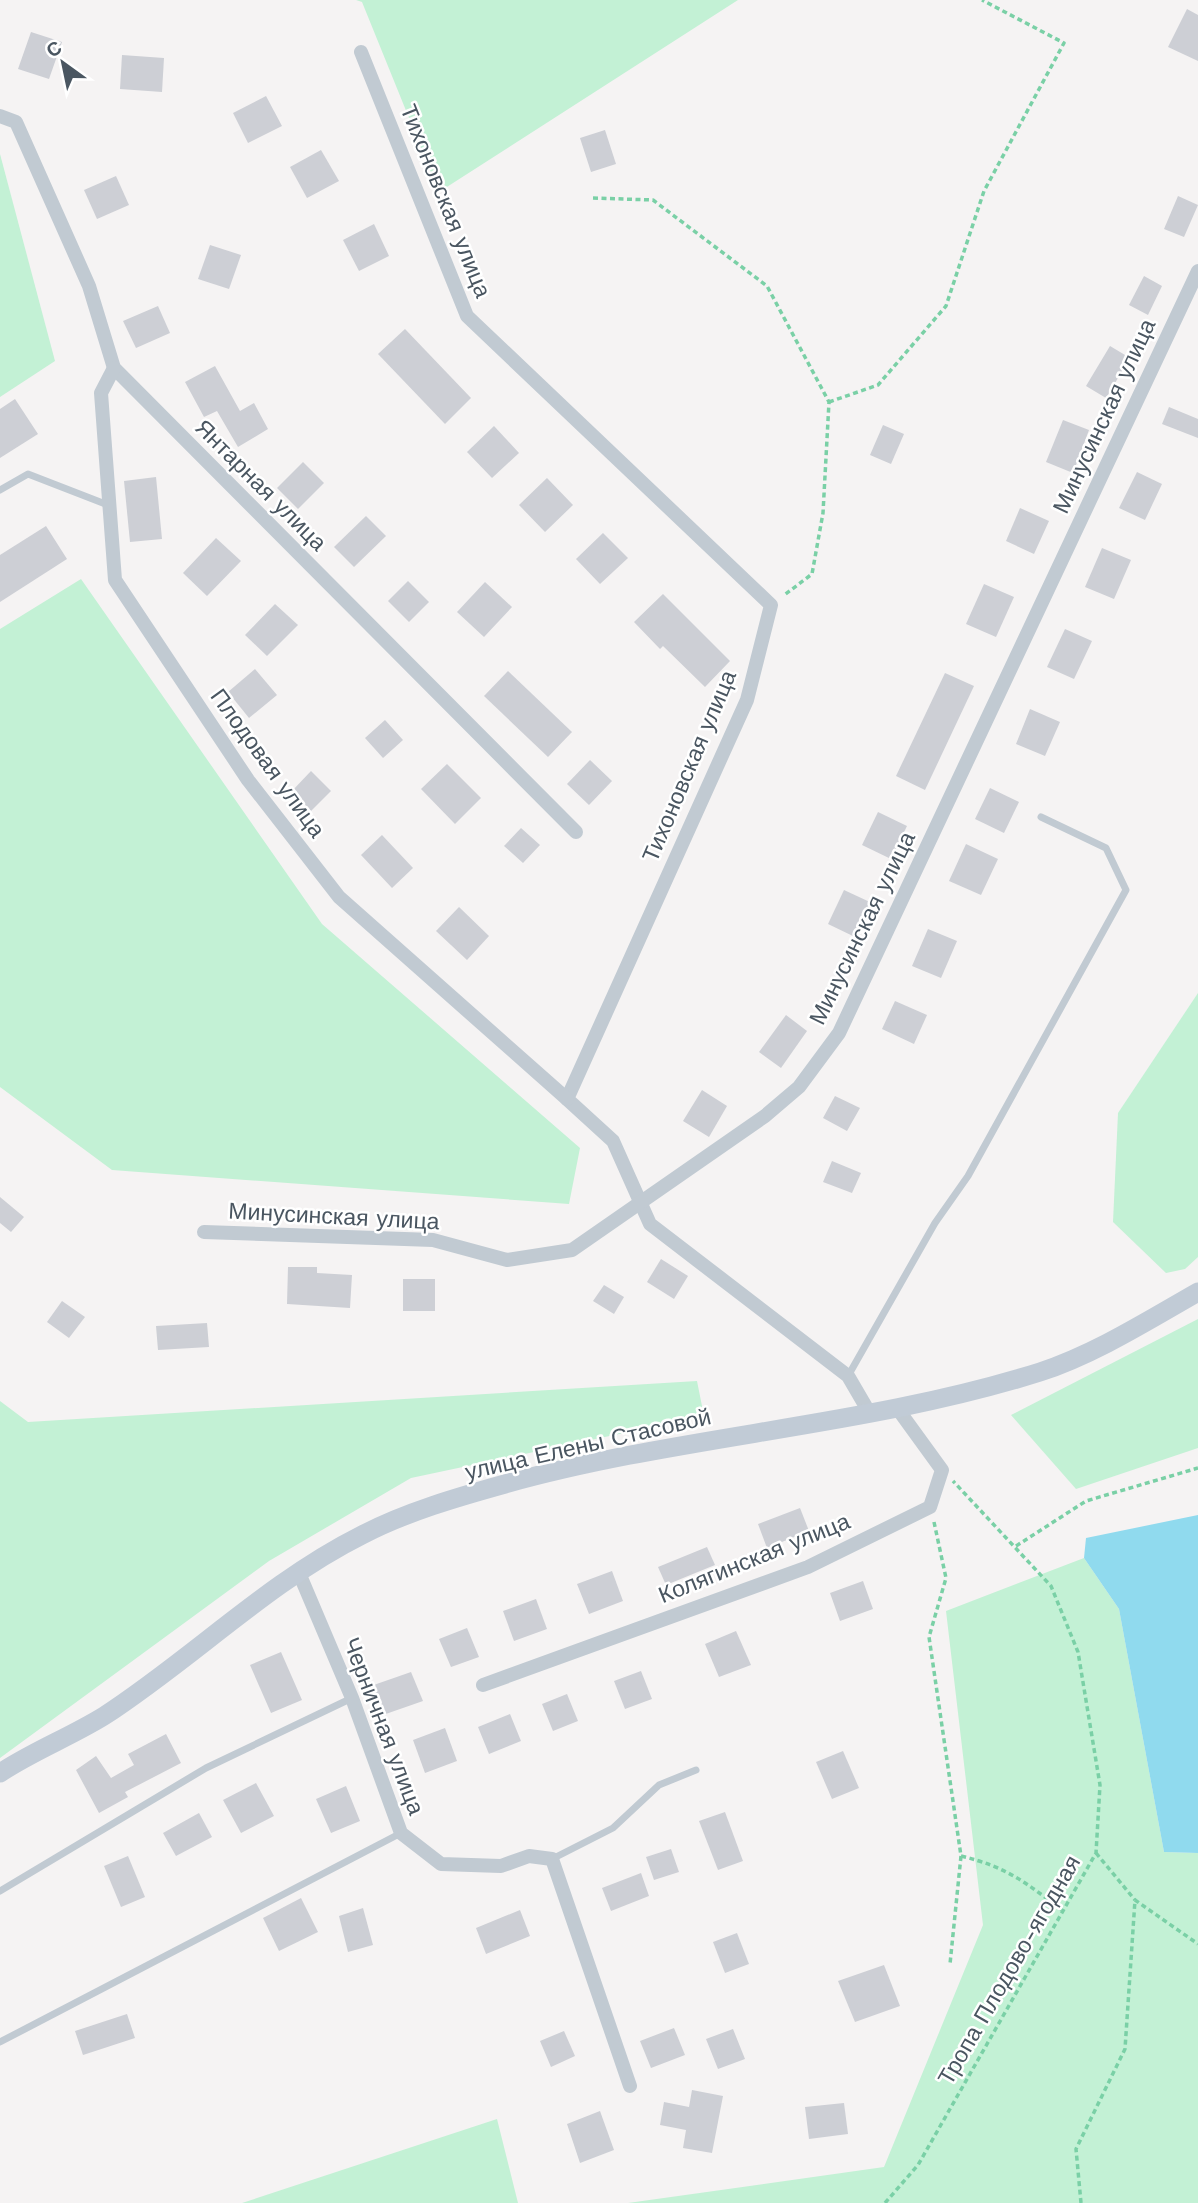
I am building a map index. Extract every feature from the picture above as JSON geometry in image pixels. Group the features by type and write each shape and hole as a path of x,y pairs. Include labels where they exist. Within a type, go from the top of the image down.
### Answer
{"main road":[{"name":"улица Елены Стасовой","path":"0,1773 103,1716 299,1573 363,1534 506,1484 660,1449 897,1408 1042,1371 1115,1339 1198,1292"}],"street":[{"name":"Тихоновская улица","path":"362,52 467,316 771,605 747,700 567,1099"},
{"name":"Янтарная улица","path":"0,116 16,122 89,286 114,368 576,832"},
{"name":"Минусинская улица","path":"204,1232 433,1240 507,1260 572,1250 765,1116 799,1087 839,1032 1198,271"},
{"name":"Плодовая улица","path":"114,368 101,393 115,580 248,780 339,897 567,1099"},
{"path":"567,1099 613,1141 649,1224 848,1376 869,1412"},
{"path":"897,1408 942,1470 930,1507"},
{"name":"Колягинская улица","path":"483,1685 808,1567 930,1507"},
{"name":"Черничная улица","path":"299,1573 352,1698 401,1833 441,1864 501,1866 529,1856 552,1859"},
{"path":"552,1859 630,2086"}],"lane":[{"path":"0,490 28,474 108,505"},
{"path":"848,1376 935,1223 968,1176 1126,890 1107,848 1041,817"},
{"path":"0,1891 206,1768 352,1698"},
{"path":"552,1859 613,1828 659,1785 696,1770"},
{"path":"0,2042 401,1833"}],"path":[{"path":"829,402 878,385 946,306 984,191 1064,43 982,0"},
{"path":"593,198 653,200 767,286 829,402 822,513 812,575 771,605"},
{"path":"1016,1546 1086,1501 1198,1468"},
{"name":"Тропа Плодово-ягодная","path":"885,2203 918,2165 1096,1853 1100,1785 1078,1652 1051,1586 942,1470"},
{"path":"930,1507 946,1578 929,1637 961,1856 950,1964"},
{"path":"1096,1853 1135,1900 1198,1944"},
{"path":"961,1856 993,1864 1018,1877 1064,1912"},
{"path":"1081,2203 1076,2149 1125,2049 1135,1900"}],"green space":[{"path":"356,0 738,0 439,192 362,2"},
{"path":"0,154 55,361 0,397"},
{"path":"81,579 322,924 580,1148 569,1204 112,1170 0,1087 0,629"},
{"path":"1198,993 1198,1257 1185,1269 1166,1273 1113,1222 1118,1113"},
{"path":"1198,1319 1198,1448 1076,1489 1011,1415"},
{"path":"697,1381 704,1416 411,1478 269,1561 0,1758 0,1401 28,1422"},
{"path":"1084,1558 1119,1609 1164,1852 1198,1853 1198,2203 628,2203 884,2167 983,1925 946,1611"},
{"path":"497,2119 518,2203 242,2203"}],"water":[{"path":"1198,1515 1198,1853 1164,1852 1119,1609 1084,1558 1086,1538"}],"building":[{"path":"1187,9 1198,15 1198,61 1168,47"},
{"path":"31,32 62,42 49,79 18,69"},
{"path":"122,55 164,58 162,92 120,89"},
{"path":"266,96 282,126 248,143 233,113"},
{"path":"605,130 616,164 591,172 580,138"},
{"path":"321,150 339,181 307,198 290,167"},
{"path":"116,176 129,205 97,219 84,190"},
{"path":"1178,196 1198,205 1184,237 1164,229"},
{"path":"374,224 389,256 359,271 343,240"},
{"path":"210,245 241,255 229,289 198,279"},
{"path":"1144,276 1162,286 1148,315 1129,305"},
{"path":"158,306 170,333 136,348 123,321"},
{"path":"405,329 471,398 445,424 378,354"},
{"path":"1110,346 1130,358 1106,398 1086,386"},
{"path":"215,366 240,411 254,403 268,429 238,447 217,411 204,417 185,382"},
{"path":"15,399 38,434 0,458 0,409"},
{"path":"1169,407 1198,419 1198,438 1162,424"},
{"path":"1063,420 1089,430 1073,473 1046,462"},
{"path":"883,425 904,434 891,464 870,455"},
{"path":"494,426 519,453 492,478 467,452"},
{"path":"303,462 324,483 298,509 277,488"},
{"path":"1137,472 1162,484 1145,520 1119,508"},
{"path":"156,477 162,539 130,542 124,481"},
{"path":"547,478 573,505 545,532 519,505"},
{"path":"1020,508 1049,521 1034,554 1006,541"},
{"path":"366,516 386,536 354,567 334,547"},
{"path":"46,526 67,559 0,602 0,555"},
{"path":"603,533 628,558 600,584 576,559"},
{"path":"216,538 241,561 207,596 183,573"},
{"path":"1102,548 1131,560 1114,599 1085,587"},
{"path":"408,581 429,602 409,622 388,601"},
{"path":"485,582 512,607 484,637 457,612"},
{"path":"984,584 1014,597 996,637 966,624"},
{"path":"663,594 730,661 705,687 663,646 660,649 634,622"},
{"path":"275,604 298,625 267,656 245,635"},
{"path":"1065,629 1092,641 1074,679 1047,667"},
{"path":"255,669 277,695 249,718 228,692"},
{"path":"508,671 572,732 548,757 484,696"},
{"path":"945,673 974,686 925,790 896,776"},
{"path":"1030,709 1060,722 1045,756 1016,744"},
{"path":"385,720 403,740 383,758 365,738"},
{"path":"590,760 612,781 589,805 567,784"},
{"path":"447,764 481,798 455,824 421,789"},
{"path":"311,771 331,791 311,811 292,791"},
{"path":"990,788 1019,802 1004,833 975,819"},
{"path":"878,812 907,826 891,859 862,845"},
{"path":"521,828 540,845 523,863 504,846"},
{"path":"382,835 413,868 392,888 361,855"},
{"path":"966,844 998,859 981,895 949,881"},
{"path":"844,890 872,903 855,937 828,924"},
{"path":"459,907 489,936 467,960 436,931"},
{"path":"928,929 957,941 941,978 912,966"},
{"path":"895,1001 927,1015 914,1044 882,1029"},
{"path":"786,1015 807,1031 781,1068 759,1052"},
{"path":"702,1090 727,1106 709,1137 683,1121"},
{"path":"835,1096 860,1108 847,1131 823,1118"},
{"path":"832,1161 861,1173 852,1193 823,1182"},
{"path":"0,1197 24,1217 11,1232 0,1223"},
{"path":"661,1259 688,1276 674,1299 647,1282"},
{"path":"288,1267 317,1267 317,1273 352,1275 350,1308 287,1304"},
{"path":"403,1279 435,1279 435,1311 403,1311"},
{"path":"604,1285 624,1297 614,1314 593,1301"},
{"path":"62,1301 85,1317 69,1338 47,1322"},
{"path":"207,1323 209,1347 158,1350 156,1326"},
{"path":"800,1508 809,1531 767,1548 758,1524"},
{"path":"707,1547 715,1565 666,1585 658,1567"},
{"path":"612,1571 623,1601 589,1614 577,1584"},
{"path":"863,1581 873,1609 840,1621 830,1593"},
{"path":"536,1599 547,1629 514,1641 503,1611"},
{"path":"467,1628 479,1657 451,1667 439,1639"},
{"path":"736,1631 751,1665 719,1677 705,1644"},
{"path":"281,1652 302,1700 271,1713 250,1665"},
{"path":"641,1671 652,1699 625,1709 614,1681"},
{"path":"411,1672 423,1701 380,1716 368,1687"},
{"path":"567,1694 578,1721 553,1731 542,1704"},
{"path":"510,1714 521,1741 489,1754 478,1727"},
{"path":"445,1728 457,1761 425,1773 413,1740"},
{"path":"166,1734 181,1763 125,1792 128,1797 99,1813 76,1770 96,1756 111,1778 134,1765 128,1754"},
{"path":"843,1751 859,1788 832,1799 816,1762"},
{"path":"256,1783 274,1816 241,1833 223,1800"},
{"path":"346,1786 360,1821 331,1833 316,1799"},
{"path":"725,1812 743,1861 718,1870 699,1821"},
{"path":"199,1813 212,1837 176,1856 163,1833"},
{"path":"671,1849 679,1872 654,1880 646,1857"},
{"path":"128,1856 145,1897 121,1907 104,1866"},
{"path":"641,1873 649,1896 611,1911 602,1888"},
{"path":"301,1898 318,1932 279,1951 263,1918"},
{"path":"363,1908 373,1945 348,1952 339,1916"},
{"path":"520,1910 530,1936 486,1954 476,1928"},
{"path":"737,1933 749,1964 725,1973 713,1942"},
{"path":"884,1965 900,2006 855,2022 838,1981"},
{"path":"127,2014 135,2038 83,2055 75,2031"},
{"path":"674,2028 685,2055 651,2068 640,2041"},
{"path":"733,2029 745,2059 718,2069 706,2039"},
{"path":"564,2031 575,2056 551,2067 540,2041"},
{"path":"692,2090 723,2096 712,2153 683,2148 686,2130 660,2125 664,2102 689,2107"},
{"path":"844,2103 848,2134 809,2139 805,2107"},
{"path":"600,2111 614,2150 580,2163 567,2124"}]}
